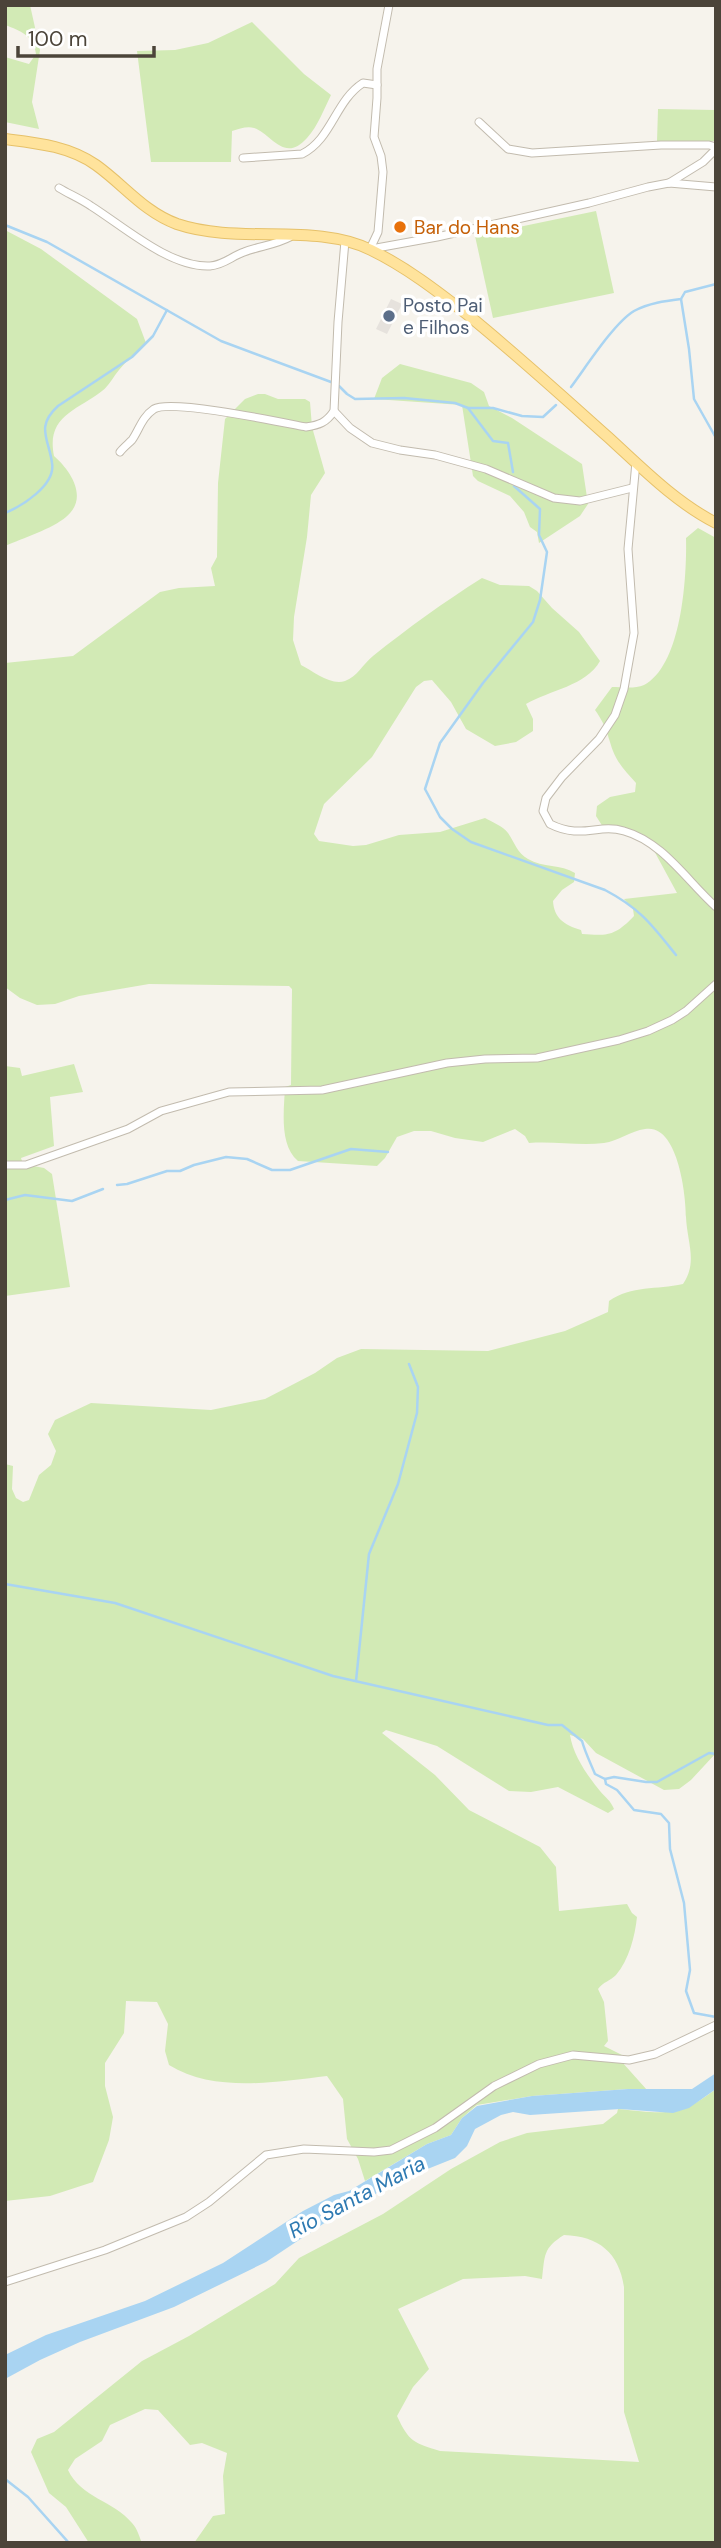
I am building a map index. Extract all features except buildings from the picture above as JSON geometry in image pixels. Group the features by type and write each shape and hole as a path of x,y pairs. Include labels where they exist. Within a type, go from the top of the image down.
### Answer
{"main road":[{"path":"5,139 51,145 79,155 96,164 148,209 178,224 242,235 317,237 345,241 370,250 431,286 488,331 677,499 716,523"}],"street":[{"path":"370,250 380,219 382,156 374,137 379,50 389,5"},
{"path":"243,158 302,154 324,135 346,97 363,83 377,85"},
{"path":"479,122 508,149 532,153 661,145 709,145 716,148 703,162 669,183"},
{"path":"370,250 669,183 716,187"},
{"path":"58,188 91,205 148,246 194,264 219,264 242,253 275,245 290,236"},
{"path":"120,452 148,414 165,405 191,406 306,427 321,424 329,418 334,411 345,241"},
{"path":"334,411 350,428 372,443 456,460 486,469 554,498 580,501 632,488"},
{"path":"636,462 628,549 634,633 624,689 615,715 599,739 553,788 546,798 543,811 550,824 569,831 615,830 635,835 670,860 716,907"},
{"path":"5,1165 26,1165 128,1129 161,1111 229,1092 322,1090 447,1063 537,1058 586,1048 648,1031 686,1011 716,984"},
{"path":"5,2282 105,2250 186,2217 209,2202 266,2155 304,2149 374,2152 391,2150 435,2128 494,2086 539,2064 573,2055 629,2060 654,2054 716,2025"}],"shaded area":[{"name":"Posto Pai e Filhos","path":"391,299 402,304 387,334 376,329"}],"green space":[{"path":"5,5 30,5 40,50 32,102 39,129 5,122 5,57 29,64 36,54 30,38 5,25"},
{"path":"252,22 304,74 331,95 311,133 299,145 285,148 254,128 243,128 232,131 231,162 151,162 137,51 175,50 208,43"},
{"path":"658,109 716,110 715,141 657,142"},
{"path":"596,211 614,293 493,318 475,236"},
{"path":"5,230 41,249 137,319 146,343 122,366 104,389 65,416 54,432 54,456 71,477 77,493 73,510 53,525 5,546"},
{"path":"400,364 471,383 484,392 489,406 582,464 588,504 580,516 539,543 537,532 530,527 524,512 510,496 473,476 462,405 374,399 382,378"},
{"path":"258,394 278,399 305,399 310,402 312,427 325,473 311,495 294,617 293,640 301,665 322,677 345,681 399,635 482,578 500,585 529,586 537,591 579,632 600,661 577,682 526,704 533,719 533,731 516,742 495,746 466,729 451,702 432,680 424,681 416,687 372,757 324,804 314,834 319,841 366,845 399,835 440,832 485,818 506,831 524,857 575,873 574,882 562,890 553,901 555,912 561,920 581,930 582,934 605,934 622,928 634,916 633,909 624,899 677,893 652,847 627,833 603,827 596,816 597,806 610,797 635,792 636,783 617,760 595,710 612,687 644,685 657,674 667,659 680,618 686,538 698,528 716,538 716,1753 679,1789 664,1790 596,1753 583,1739 570,1735 581,1764 613,1806 614,1809 608,1813 558,1787 531,1792 509,1791 437,1746 386,1730 382,1733 435,1775 469,1810 540,1847 556,1867 559,1911 627,1904 637,1917 628,1955 616,1975 598,1989 604,2002 608,2041 604,2046 628,2058 622,2062 647,2090 532,2096 477,2105 462,2118 451,2135 427,2144 365,2181 358,2159 347,2139 343,2099 327,2076 246,2083 225,2082 187,2074 169,2065 165,2051 168,2024 157,2002 126,2001 124,2033 105,2063 105,2086 113,2117 109,2140 93,2182 50,2196 5,2201 5,1464 13,1466 12,1489 16,1498 23,1502 29,1500 39,1475 51,1465 56,1451 48,1434 55,1420 91,1403 211,1410 265,1399 315,1373 337,1358 361,1349 488,1351 565,1331 608,1312 609,1301 626,1292 683,1284 690,1268 682,1178 672,1148 656,1130 645,1129 609,1142 586,1144 529,1143 525,1136 515,1129 483,1142 431,1131 414,1131 397,1137 377,1166 298,1161 288,1146 284,1127 285,1087 291,1085 292,989 289,986 149,984 79,996 55,1004 37,1005 20,998 5,987 5,663 73,656 160,592 215,586 211,568 217,557 218,483 225,419 245,399"},
{"path":"74,1064 83,1092 50,1097 54,1146 21,1158 23,1164 44,1168 52,1174 70,1287 5,1296 5,1066 20,1068 22,1076"},
{"path":"716,2089 716,2543 194,2543 213,2516 225,2514 223,2476 227,2453 202,2443 190,2445 158,2410 145,2409 110,2425 102,2441 75,2459 68,2470 81,2487 124,2515 135,2527 142,2543 89,2543 66,2507 49,2493 31,2452 37,2439 54,2432 142,2361 275,2284 299,2258 383,2214 451,2169 500,2142 527,2133 603,2124 617,2113 618,2109 669,2112 680,2110","holes":["564,2235 597,2243 605,2249 612,2256 621,2275 624,2287 624,2412 639,2462 440,2451 413,2440 397,2416 413,2387 429,2369 398,2309 463,2279 525,2276 542,2279 545,2258 552,2244"]}],"water":[{"name":"Rio Santa Maria","path":"716,2073 716,2089 689,2108 673,2113 620,2109 530,2115 513,2112 501,2115 475,2129 467,2146 455,2158 405,2178 338,2214 266,2262 174,2307 80,2342 5,2379 5,2355 46,2335 145,2301 223,2263 303,2211 334,2195 349,2191 427,2144 451,2135 462,2118 477,2106 532,2096 628,2089 692,2089"}],"waterway":[{"path":"5,225 47,242 221,341 331,382"},
{"path":"571,387 609,335 634,311 651,304 681,299 685,292 716,284"},
{"path":"681,299 694,399 716,438"},
{"path":"5,513 36,494 49,479 52,463 45,427 51,413 132,357 153,336 167,310"},
{"path":"339,386 355,399 404,398 455,403 468,408 493,408 522,416 543,417 556,405"},
{"path":"468,408 493,441 508,443 513,472"},
{"path":"514,486 540,509 539,535 547,552 540,600 533,622 483,683 440,743 425,789 440,817 471,842 605,890 637,911 676,955"},
{"path":"117,1185 167,1171 180,1171 226,1157 247,1159 272,1170 290,1170 351,1149 388,1152"},
{"path":"5,1200 25,1195 72,1201 103,1189"},
{"path":"356,1681 369,1554 398,1484 417,1413 418,1387 409,1364"},
{"path":"5,1584 115,1603 333,1676 548,1725 562,1725 582,1741 595,1774 605,1779 614,1777 657,1782 709,1753 716,1754"},
{"path":"605,1779 606,1784 617,1790 634,1810 661,1814 669,1823 670,1849 684,1903 690,1970 686,1991 694,2013 716,2017"},
{"path":"5,2479 28,2497 69,2543"}],"place":[{"name":"Bar do Hans","path":"400,227"},
{"name":"Posto Pai e Filhos","path":"389,316"}]}
